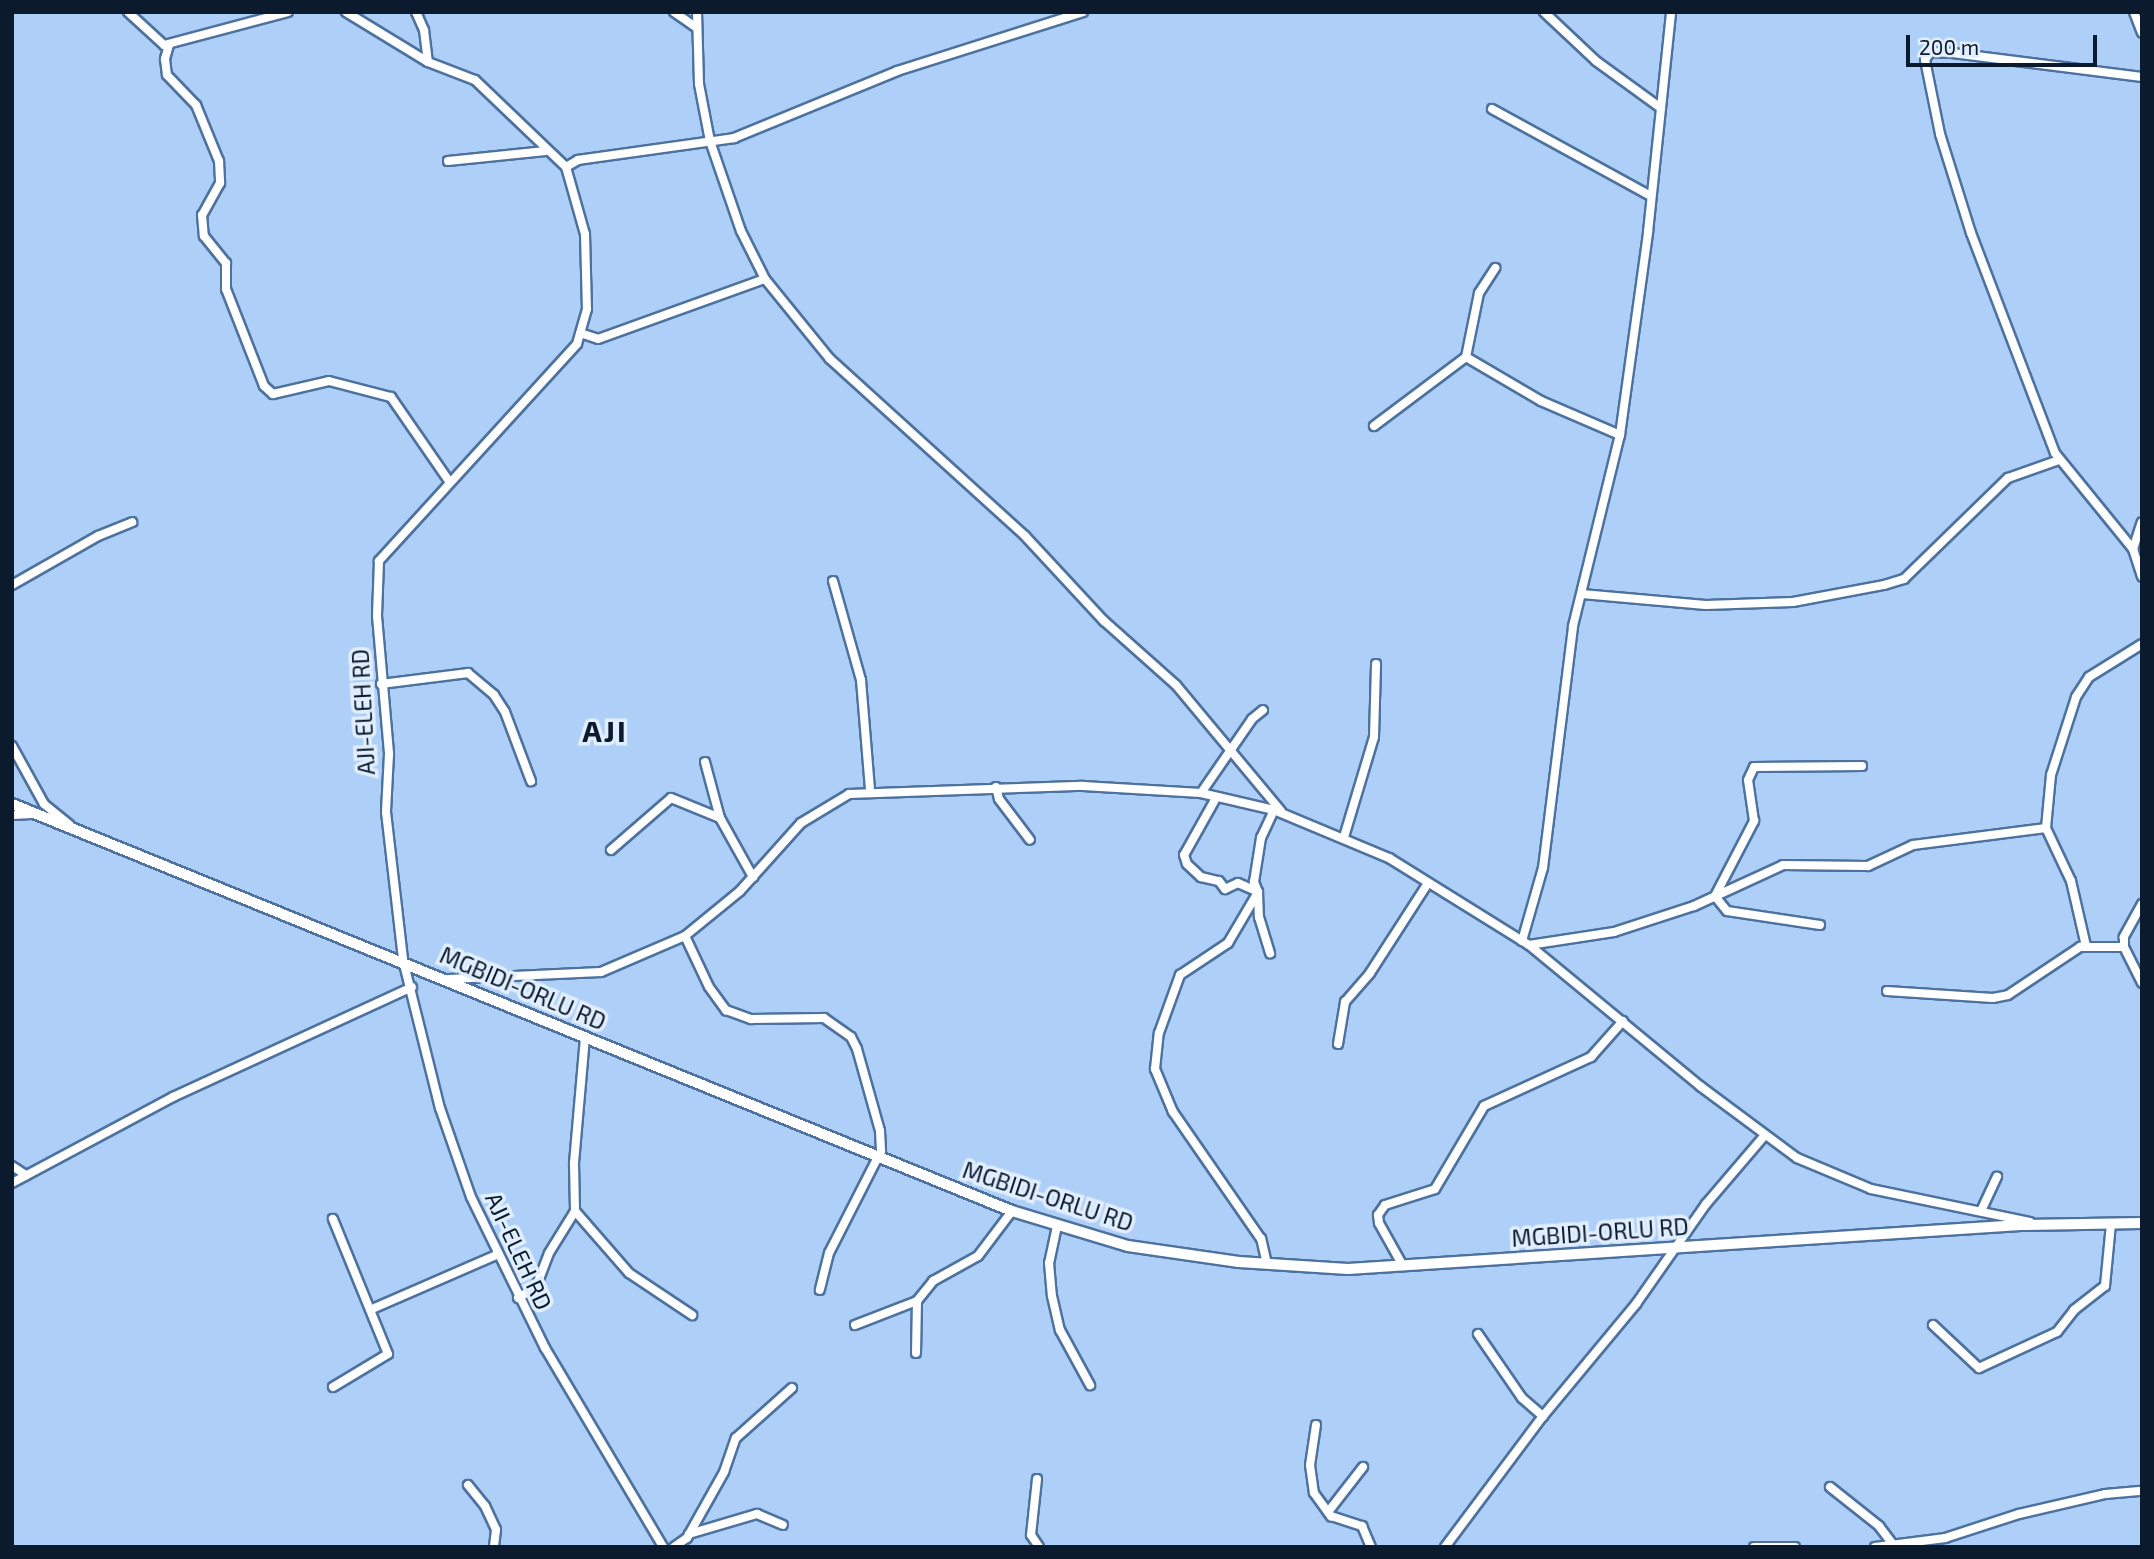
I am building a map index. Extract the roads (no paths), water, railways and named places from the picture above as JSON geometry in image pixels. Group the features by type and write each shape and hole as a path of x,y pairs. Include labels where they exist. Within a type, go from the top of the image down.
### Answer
{"main road":[{"name":"MGBIDI-ORLU RD","path":"12,804 403,960 585,1038 1012,1211 1128,1246 1267,1264 1348,1269 2042,1224 2142,1223"}],"street":[{"path":"128,12 148,36 169,45 288,12"},
{"path":"346,12 428,62 475,80 545,151 566,167 578,160 734,138 897,71 1083,12"},
{"path":"416,12 424,30 428,62"},
{"path":"674,12 697,28"},
{"path":"697,12 699,84 710,141 741,231 765,279 830,359 905,432 1025,536 1104,621 1176,685 1279,812"},
{"path":"1544,12 1596,61 1661,107"},
{"path":"1526,943 1543,868 1559,717 1582,594 1620,435 1651,196 1671,12"},
{"path":"2134,12 2142,33"},
{"path":"169,45 165,59 167,75 196,105 219,161 220,183 202,215 204,236 226,263 226,289 264,386 273,394 329,381 391,397 449,481"},
{"path":"2142,77 1951,53 1930,52 1924,60 1940,134 1970,233 2059,460 2133,549 2142,577"},
{"path":"1492,109 1651,196"},
{"path":"448,161 545,151"},
{"name":"AJI-ELEH RD","path":"566,167 588,257 587,309 577,344 449,481 379,561 381,684 388,754 386,812 403,960 412,987 440,1108 496,1255 518,1298 663,1547"},
{"path":"1374,426 1466,357 1479,293 1495,268"},
{"path":"580,333 598,339 765,279"},
{"path":"1466,357 1541,401 1620,435"},
{"path":"1582,594 1706,604 1793,603 1884,585 1904,579 2008,478 2059,460"},
{"path":"12,584 60,562 99,536 132,522"},
{"path":"2133,549 2142,523"},
{"path":"833,581 861,680 870,790"},
{"path":"2086,946 2071,881 2046,828 2051,775 2076,697 2090,677 2142,644"},
{"path":"1344,836 1374,737 1376,664"},
{"path":"381,684 468,673 494,695 505,712 531,781"},
{"path":"1201,793 1232,752 1252,719 1263,710"},
{"path":"12,746 44,804 78,831"},
{"path":"705,762 720,818 753,877"},
{"path":"1715,896 1754,821 1748,779 1754,767 1862,766"},
{"path":"449,979 601,972 685,936 753,877 801,823 849,794 870,790 1083,786 1201,793 1279,812 1344,836 1526,943 1764,1136 1797,1158 1871,1189 2042,1224"},
{"path":"996,787 999,799 1030,840"},
{"path":"1216,797 1184,856 1186,864 1201,877 1219,881 1225,889 1238,883 1258,892"},
{"path":"611,850 671,798 720,818"},
{"path":"1270,953 1259,917 1258,892 1254,882 1261,838 1279,812"},
{"path":"12,815 35,814"},
{"path":"1526,943 1614,932 1715,896 1783,865 1868,866 1913,845 2046,828"},
{"path":"1338,1044 1345,1002 1370,973 1428,883"},
{"path":"1258,892 1228,943 1180,975 1159,1033 1155,1069 1174,1112 1261,1239 1267,1264"},
{"path":"1715,896 1727,911 1820,925"},
{"path":"2142,904 2124,937 2124,947 2142,983"},
{"path":"685,936 709,987 726,1010 751,1019 824,1018 851,1037 880,1131 879,1157 829,1253 820,1290"},
{"path":"1887,991 1993,999 2008,995 2064,954 2086,946 2124,947"},
{"path":"12,1183 173,1097 412,987"},
{"path":"1403,1266 1379,1223 1378,1215 1385,1205 1435,1189 1485,1106 1591,1057 1623,1021"},
{"path":"518,1298 536,1287 549,1254 575,1211 574,1163 585,1038"},
{"path":"1446,1547 1543,1416 1678,1248 1706,1204 1764,1136"},
{"path":"12,1166 26,1175"},
{"path":"1981,1211 1997,1176"},
{"path":"575,1211 629,1273 692,1315"},
{"path":"855,1325 917,1301 933,1281 978,1256 1012,1211"},
{"path":"333,1219 372,1309 388,1354 333,1387"},
{"path":"1933,1325 1979,1368 2057,1332 2074,1310 2105,1286 2111,1224"},
{"path":"1057,1226 1049,1264 1052,1296 1060,1330 1090,1385"},
{"path":"372,1309 496,1255"},
{"path":"916,1353 917,1301"},
{"path":"1478,1334 1522,1398 1543,1416"},
{"path":"674,1547 689,1534 723,1472 736,1438 792,1388"},
{"path":"1316,1425 1312,1479 1314,1493 1328,1512 1362,1527 1371,1547"},
{"path":"1328,1512 1363,1467"},
{"path":"1037,1479 1031,1535 1039,1547"},
{"path":"468,1485 491,1518 495,1547"},
{"path":"1830,1487 1879,1526 1894,1545"},
{"path":"1875,1547 1921,1543 2019,1514 2105,1494 2142,1491"},
{"path":"689,1534 757,1514 783,1525"},
{"path":"1754,1547 1795,1547"}],"district":[{"name":"AJI","path":"605,730"}]}
